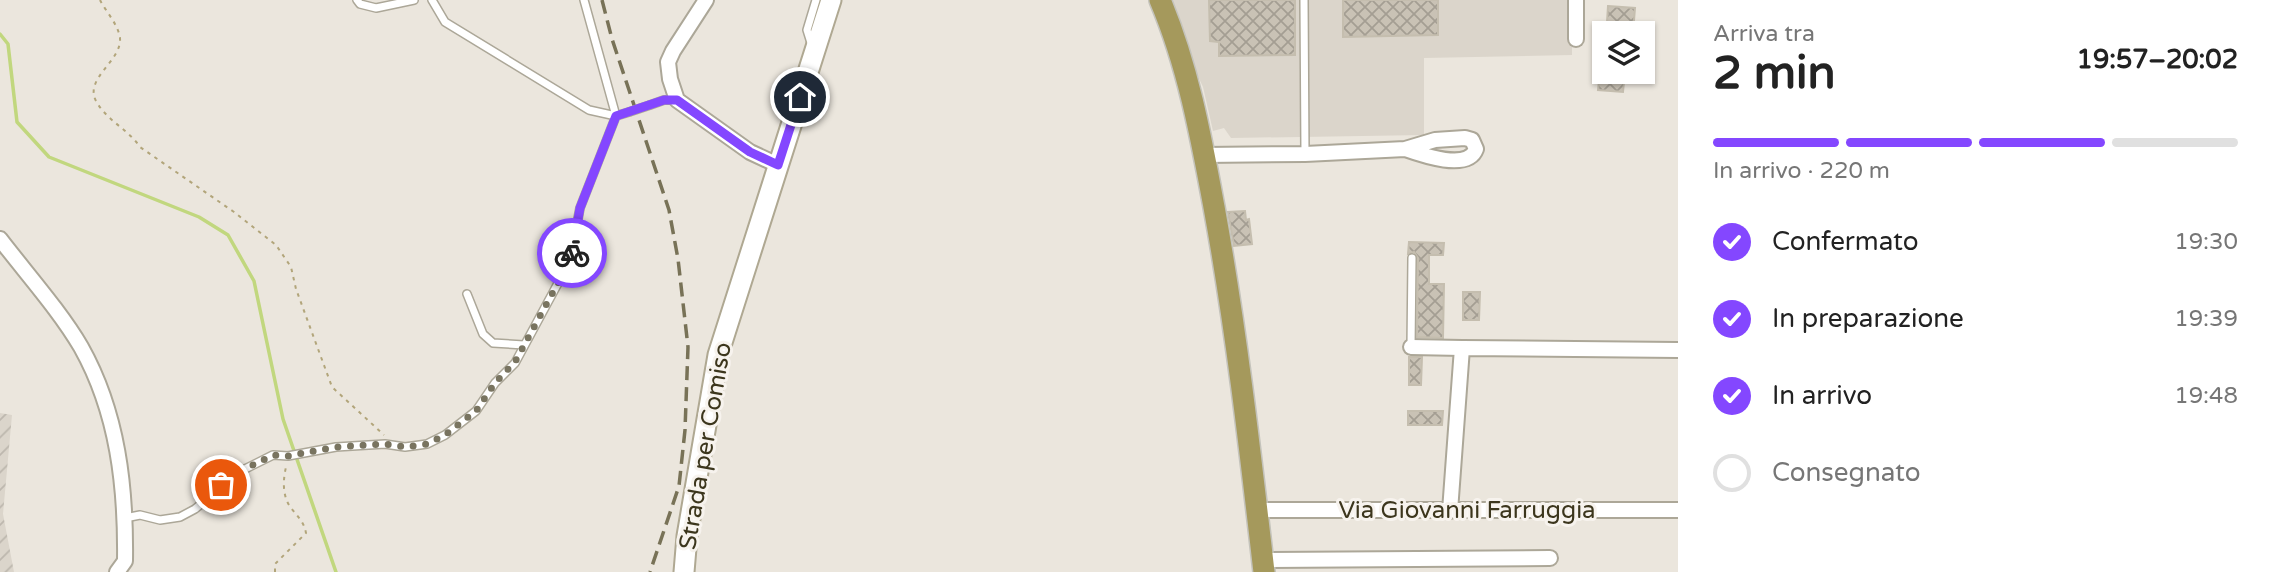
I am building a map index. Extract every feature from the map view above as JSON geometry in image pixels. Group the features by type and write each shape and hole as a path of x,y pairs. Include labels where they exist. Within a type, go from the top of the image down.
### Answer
{"main road":[{"name":"Strada per Comiso","path":"684,572 687,536 718,355 831,0"},
{"path":"1160,0 1178,47 1204,155 1238,360 1263,566"}],"street":[{"path":"706,0 668,62 677,100 750,152 778,165"},
{"path":"1576,0 1576,39"},
{"path":"1204,155 1405,149 1436,140 1469,138 1476,149 1474,155 1468,159 1436,160 1405,149"},
{"path":"1436,140 1436,160"},
{"path":"0,239 70,330 93,372 117,444 122,472 125,561 117,572"},
{"path":"1411,348 1678,350"},
{"path":"1450,511 1462,348"},
{"name":"Via Giovanni Farruggia","path":"1256,510 1678,510"},
{"path":"1263,566 1550,558"}],"lane":[{"path":"357,0 360,4 376,8 414,0"},
{"path":"432,0 445,22 589,110 616,116 664,100 677,100"},
{"path":"124,518 140,515 160,520 180,517 195,509 239,472 273,455 288,456 385,444 405,447 427,444 445,435 476,411 495,383 515,362 570,261 580,208 616,116 584,0"},
{"path":"814,51 807,30 816,0"},
{"path":"1304,0 1305,154"},
{"path":"1411,348 1412,258"},
{"path":"467,294 483,334 493,342 524,345"}],"path":[{"path":"100,0 119,31 120,43 116,54 95,85 93,92 96,101 115,126 131,135 139,148 234,212 276,245 291,267 296,289 331,387 384,434 385,444"},
{"path":"275,572 275,564 306,533 305,524 288,504 283,482 288,456"}],"shaded area":[{"path":"1170,0 1572,0 1572,55 1424,58 1424,135 1231,138 1224,128 1213,131 1203,87"},
{"path":"0,413 12,415 3,514 14,572 0,572"}],"building":[{"path":"1209,0 1295,0 1295,55 1219,56 1219,42 1210,41"},
{"path":"1343,0 1438,0 1438,35 1343,37"},
{"path":"1608,6 1635,8 1634,21 1607,21"},
{"path":"1599,84 1624,84 1623,92 1598,90"},
{"path":"1245,211 1246,220 1249,219 1252,244 1234,246 1228,212"},
{"path":"1409,242 1444,243 1443,255 1429,255 1429,284 1444,284 1443,338 1417,337 1418,258 1414,252 1408,254"},
{"path":"1463,292 1480,292 1479,320 1463,320"},
{"path":"1409,357 1422,357 1421,385 1409,385"},
{"path":"1408,411 1443,411 1442,425 1408,425"}],"waterway":[{"path":"0,34 8,44 17,122 49,157 199,217 228,235 254,281 283,419 336,572"}],"railway":[{"path":"602,0 612,39 669,210 678,259 688,347 685,430 679,486 650,572"}],"way so far":[{"path":"221,485 258,461 273,455 288,456 336,447 385,444 405,447 427,444 445,435 476,411 495,383 515,362 572,253"}],"route":[{"path":"572,253 580,208 616,116 664,100 677,100 750,152 778,165 800,97"}]}
